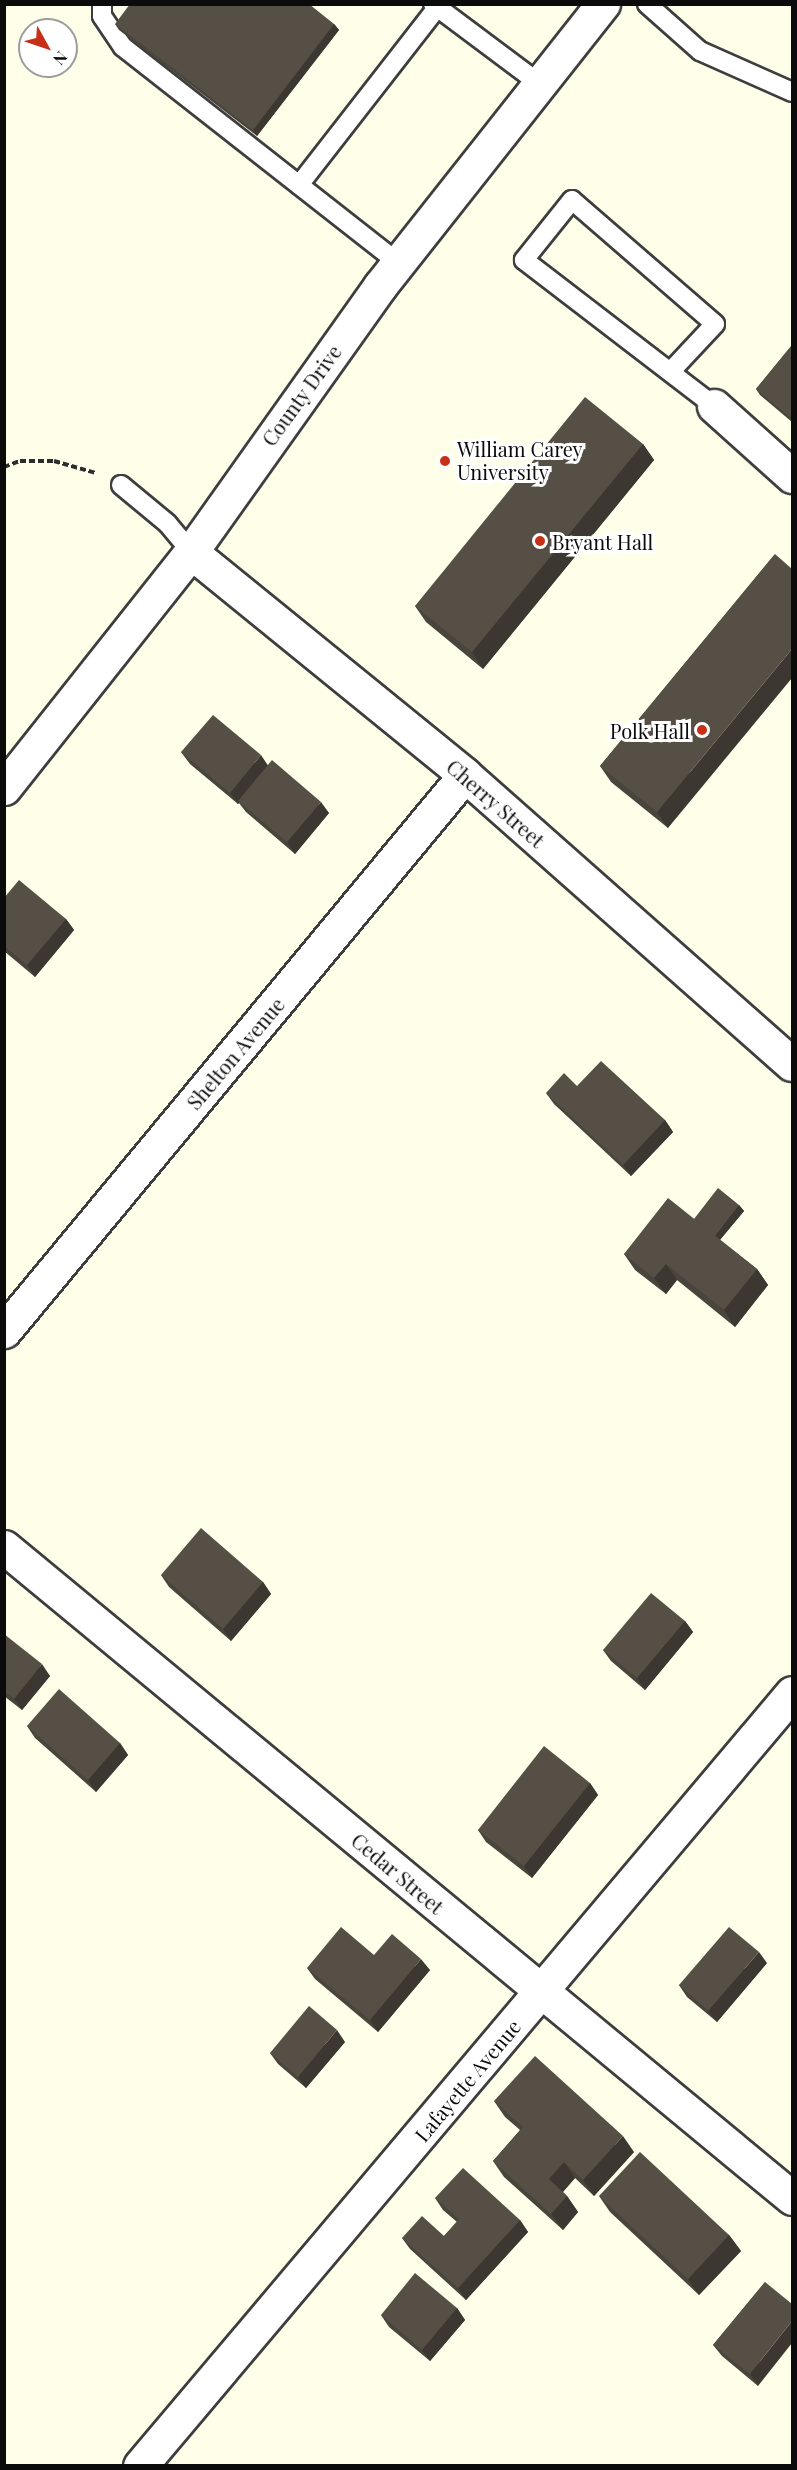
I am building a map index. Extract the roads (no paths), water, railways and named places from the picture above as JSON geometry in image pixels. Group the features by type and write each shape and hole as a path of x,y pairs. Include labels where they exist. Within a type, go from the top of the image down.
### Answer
{"street":[{"name":"County Drive","path":"4,788 191,552 290,410 398,263 603,4"},
{"path":"714,406 792,476"},
{"name":"Cherry Street","path":"191,552 465,775 792,1064"},
{"name":"Shelton Avenue","path":"4,1331 465,775"},
{"name":"Cedar Street","path":"4,1547 792,2199"},
{"name":"Lafayette Avenue","path":"140,2466 792,1693"}],"lane":[{"path":"102,4 102,16 123,47 398,263"},
{"path":"647,4 700,51 792,92"},
{"path":"299,185 435,6 540,84"},
{"path":"671,371 715,324 572,200 524,260 714,406"},
{"path":"121,485 167,523 191,552"}],"place":[{"name":"William Carey University","path":"445,461"},
{"name":"Bryant Hall","path":"540,541"},
{"name":"Polk Hall","path":"702,730"}]}
